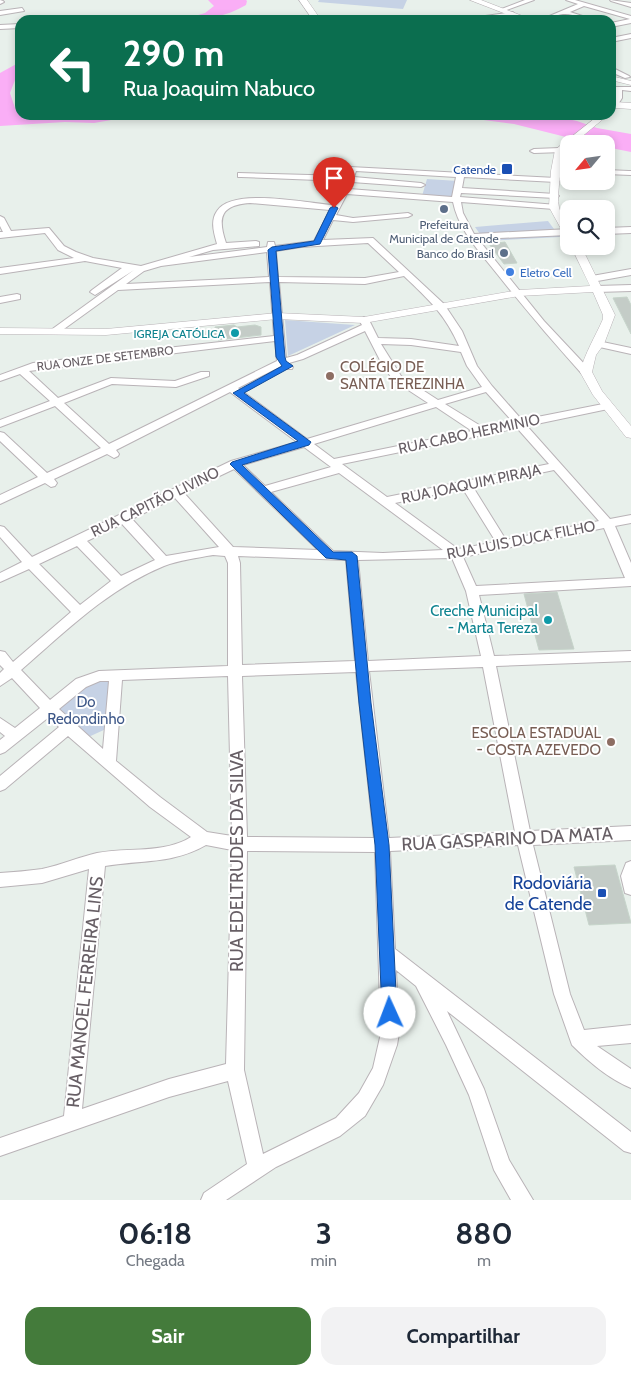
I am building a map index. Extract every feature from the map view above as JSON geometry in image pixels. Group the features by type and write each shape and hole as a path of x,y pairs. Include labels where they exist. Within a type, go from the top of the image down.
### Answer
{"street":[{"path":"303,0 314,15"},
{"path":"475,0 513,14"},
{"path":"502,10 531,0"},
{"path":"569,0 631,19"},
{"path":"613,0 631,5"},
{"path":"557,15 584,4"},
{"path":"0,13 22,10"},
{"path":"565,12 575,15"},
{"path":"507,15 513,14"},
{"path":"616,24 631,19"},
{"path":"0,28 15,26"},
{"path":"616,39 631,36"},
{"path":"623,38 631,42"},
{"path":"616,72 629,80"},
{"path":"616,79 629,80"},
{"path":"616,101 619,98 618,88 631,89"},
{"path":"616,106 631,106"},
{"path":"579,135 598,120"},
{"path":"534,151 560,148"},
{"path":"560,156 556,172 554,196 554,207 560,218"},
{"path":"317,243 344,191 353,169 461,174 560,172"},
{"path":"556,172 560,170"},
{"path":"418,197 424,171"},
{"path":"615,172 629,173"},
{"path":"461,174 456,199 458,213 469,232 540,322 586,372 608,406 631,434"},
{"path":"241,175 349,179 421,185"},
{"path":"458,190 554,196"},
{"path":"344,191 554,207"},
{"path":"222,245 216,224 221,211 228,204 253,201 334,208"},
{"path":"330,217 353,220 408,215"},
{"path":"0,218 4,234 46,230 51,233 58,246 71,254 141,269"},
{"path":"615,231 631,230"},
{"path":"469,232 560,231"},
{"path":"161,263 272,247 370,240 441,306 457,331 472,366 488,388 608,524 631,577"},
{"path":"54,332 141,269 222,245 272,247"},
{"path":"272,247 278,338 285,364"},
{"path":"0,264 71,254"},
{"path":"580,255 609,319 598,344 590,355 586,372"},
{"path":"0,271 87,258"},
{"path":"41,331 130,266"},
{"path":"0,500 48,481 112,451 366,323 441,306 519,293 595,284 631,272"},
{"path":"116,287 274,280 365,282 406,273"},
{"path":"595,284 631,288"},
{"path":"0,300 18,297"},
{"path":"0,331 106,332 278,316 366,323"},
{"path":"366,323 393,373 437,404 482,432"},
{"name":"RUA ONZE DE SETEMBRO","path":"0,378 33,366 278,338"},
{"path":"376,341 411,342 466,350"},
{"path":"598,344 631,351"},
{"path":"22,370 112,451"},
{"path":"0,424 110,381 176,384 205,374"},
{"name":"RUA CAPITÃO LIVINO","path":"0,578 235,464 488,388"},
{"path":"234,390 306,442 383,502 456,554 472,591 489,662 524,838 562,994 578,1039 588,1051 631,1079"},
{"name":"RUA CABO HERMINIO","path":"262,491 335,466 482,432 608,406"},
{"path":"0,435 48,481"},
{"path":"235,464 330,556"},
{"name":"RUA JOAQUIM PIRAJA","path":"383,502 558,466"},
{"path":"0,508 48,481"},
{"path":"466,485 503,544"},
{"path":"176,491 230,552"},
{"path":"123,517 163,561"},
{"name":"RUA LUIS DUCA FILHO","path":"0,681 79,612 119,582 163,561 200,552 404,557 456,554 631,519"},
{"path":"0,530 79,612"},
{"path":"78,539 119,582"},
{"name":"RUA EDELTRUDES DA SILVA","path":"230,552 234,563 240,844 235,1070 258,1168"},
{"path":"211,1200 258,1168 343,1124 356,1111 373,1087 387,1052 390,1033 382,845 362,667 352,556"},
{"path":"472,591 631,582"},
{"path":"0,656 68,728 109,764 204,838 192,846 177,852 98,860 42,876 0,880"},
{"path":"0,748 84,681 99,676 631,656"},
{"path":"109,764 116,675"},
{"path":"0,724 15,736"},
{"path":"0,785 68,728"},
{"name":"RUA GASPARINO DA MATA","path":"204,838 240,844 382,845 631,833"},
{"name":"RUA MANOEL FERREIRA LINS","path":"72,1123 98,860"},
{"path":"631,868 629,876 631,888"},
{"path":"388,954 631,1144"},
{"path":"421,980 460,1051 479,1097 498,1154 507,1174 523,1200"},
{"path":"578,1039 631,1034"},
{"path":"0,1147 170,1088 235,1070"}],"green space":[{"path":"319,0 407,0 403,9 318,2"},
{"path":"427,179 458,181 454,198 422,196"},
{"path":"548,221 560,237 485,241 475,227"},
{"path":"285,320 355,325 288,356"},
{"name":"Do Redondinho","path":"112,679 106,729 84,739 52,709 90,683"}],"shaded area":[{"path":"208,0 247,1 246,5 223,15 198,15 205,13 214,6"},
{"path":"15,65 15,80 10,93 15,108 15,120 111,120 94,123 65,122 0,126 0,73"},
{"path":"484,120 577,121 597,128 631,134 631,152 615,149 615,135 560,136 514,124"}],"building":[{"name":"Banco do Brasil","path":"505,242 517,263 504,264 489,244"},
{"path":"627,297 631,305 631,334 613,298"},
{"name":"IGREJA CATÓLICA","path":"234,325 237,327 255,325 261,327 261,335 218,340 218,337 198,338 197,333 215,329 215,327"},
{"name":"Creche Municipal - Marta Tereza","path":"557,592 574,649 539,650 524,594"},
{"name":"Rodoviária de Catende","path":"615,865 631,923 589,925 574,867"}],"place":[{"name":"Catende","path":"507,169"},
{"name":"Prefeitura Municipal de Catende","path":"444,209"},
{"name":"Banco do Brasil","path":"504,253"},
{"name":"Eletro Cell","path":"510,272"},
{"name":"IGREJA CATÓLICA","path":"235,333"},
{"name":"COLÉGIO DE SANTA TEREZINHA","path":"330,376"},
{"name":"Creche Municipal - Marta Tereza","path":"548,620"},
{"name":"ESCOLA ESTADUAL - COSTA AZEVEDO","path":"611,742"},
{"name":"Rodoviária de Catende","path":"602,893"}],"route":[{"path":"334,208 317,243 272,250 278,338 282,362 288,366 238,393 306,442 235,464 330,556 352,556 365,703 382,845 390,1013"}]}
